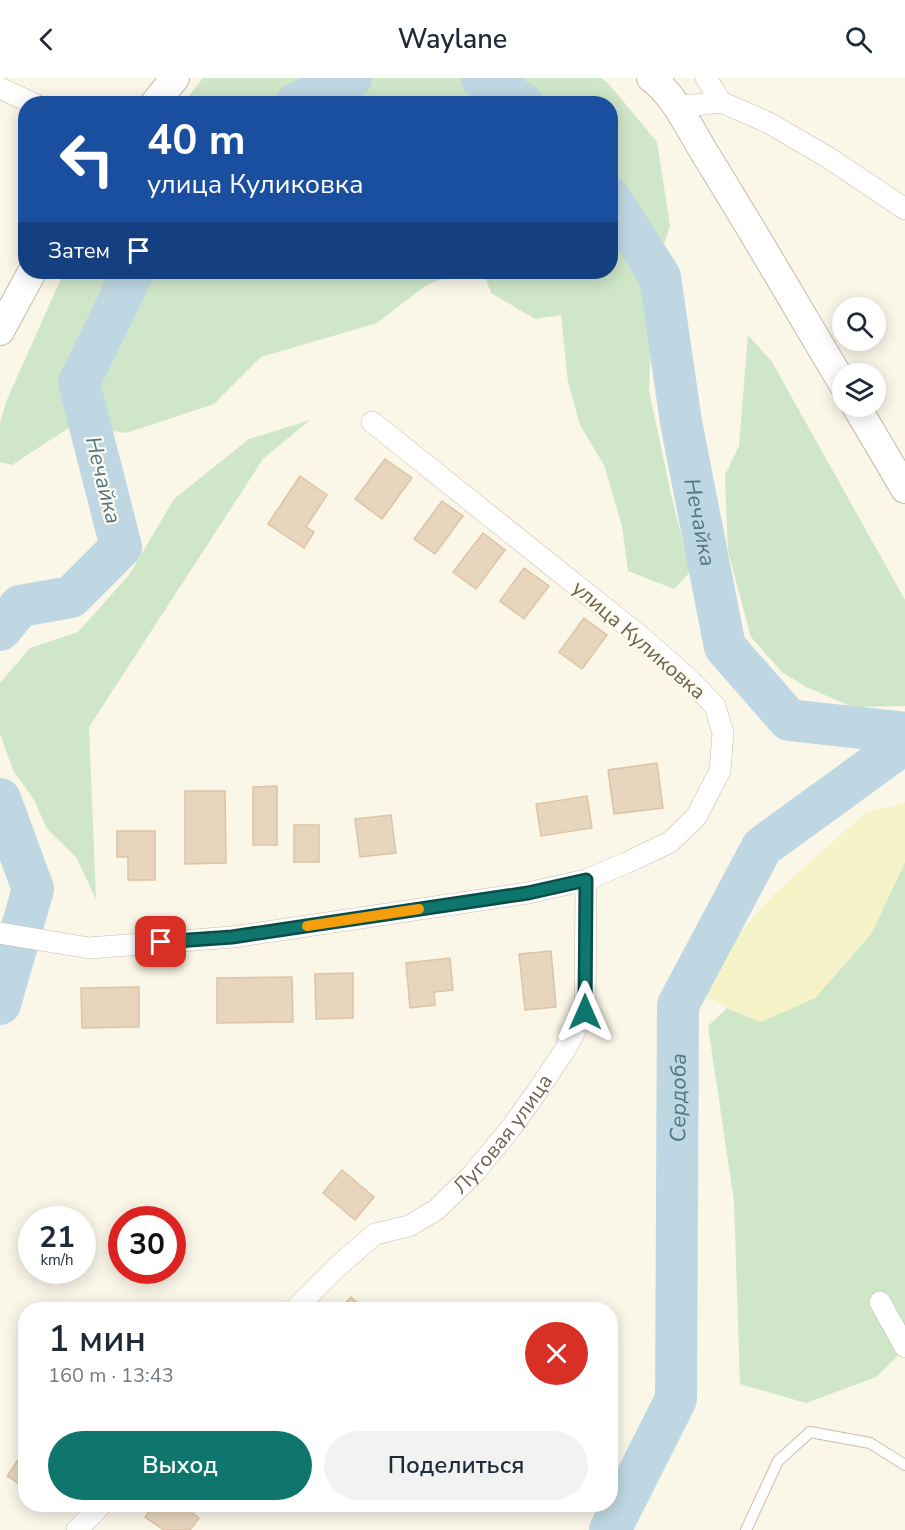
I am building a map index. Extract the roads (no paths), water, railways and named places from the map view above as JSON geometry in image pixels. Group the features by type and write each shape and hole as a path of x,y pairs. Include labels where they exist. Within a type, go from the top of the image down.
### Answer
{"street":[{"path":"160,96 175,78"},
{"path":"651,78 659,84 676,107 832,366"},
{"path":"706,78 721,102"},
{"path":"0,88 18,96"},
{"path":"676,107 721,102 769,123 829,158 905,209"},
{"path":"0,331 28,279"},
{"path":"862,417 905,489"},
{"name":"улица Куликовка","path":"0,933 89,948 232,937 528,893 586,880 670,842 696,818 720,771 723,733 715,706 690,680 640,636 372,422"},
{"name":"Луговая улица","path":"302,1302 375,1234 409,1226 436,1210 474,1173 536,1093 566,1048 585,1012 586,880"},
{"path":"880,1302 905,1347"},
{"path":"77,1530 94,1512"}],"lane":[{"path":"746,1530 778,1461 810,1432 870,1443 905,1465"}],"waterway":[{"name":"Нечайка","path":"313,96 351,78"},
{"name":"Нечайка","path":"482,78 510,96"},
{"name":"Нечайка","path":"618,211 660,277 681,422 725,647 789,720 905,733"},
{"name":"Нечайка","path":"0,630 20,606 71,597 121,547 79,383 130,279"},
{"name":"Сердоба","path":"610,1530 676,1399 678,1005 762,847 905,743"},
{"name":"Нечайка","path":"0,799 33,889 0,1004"}]}
